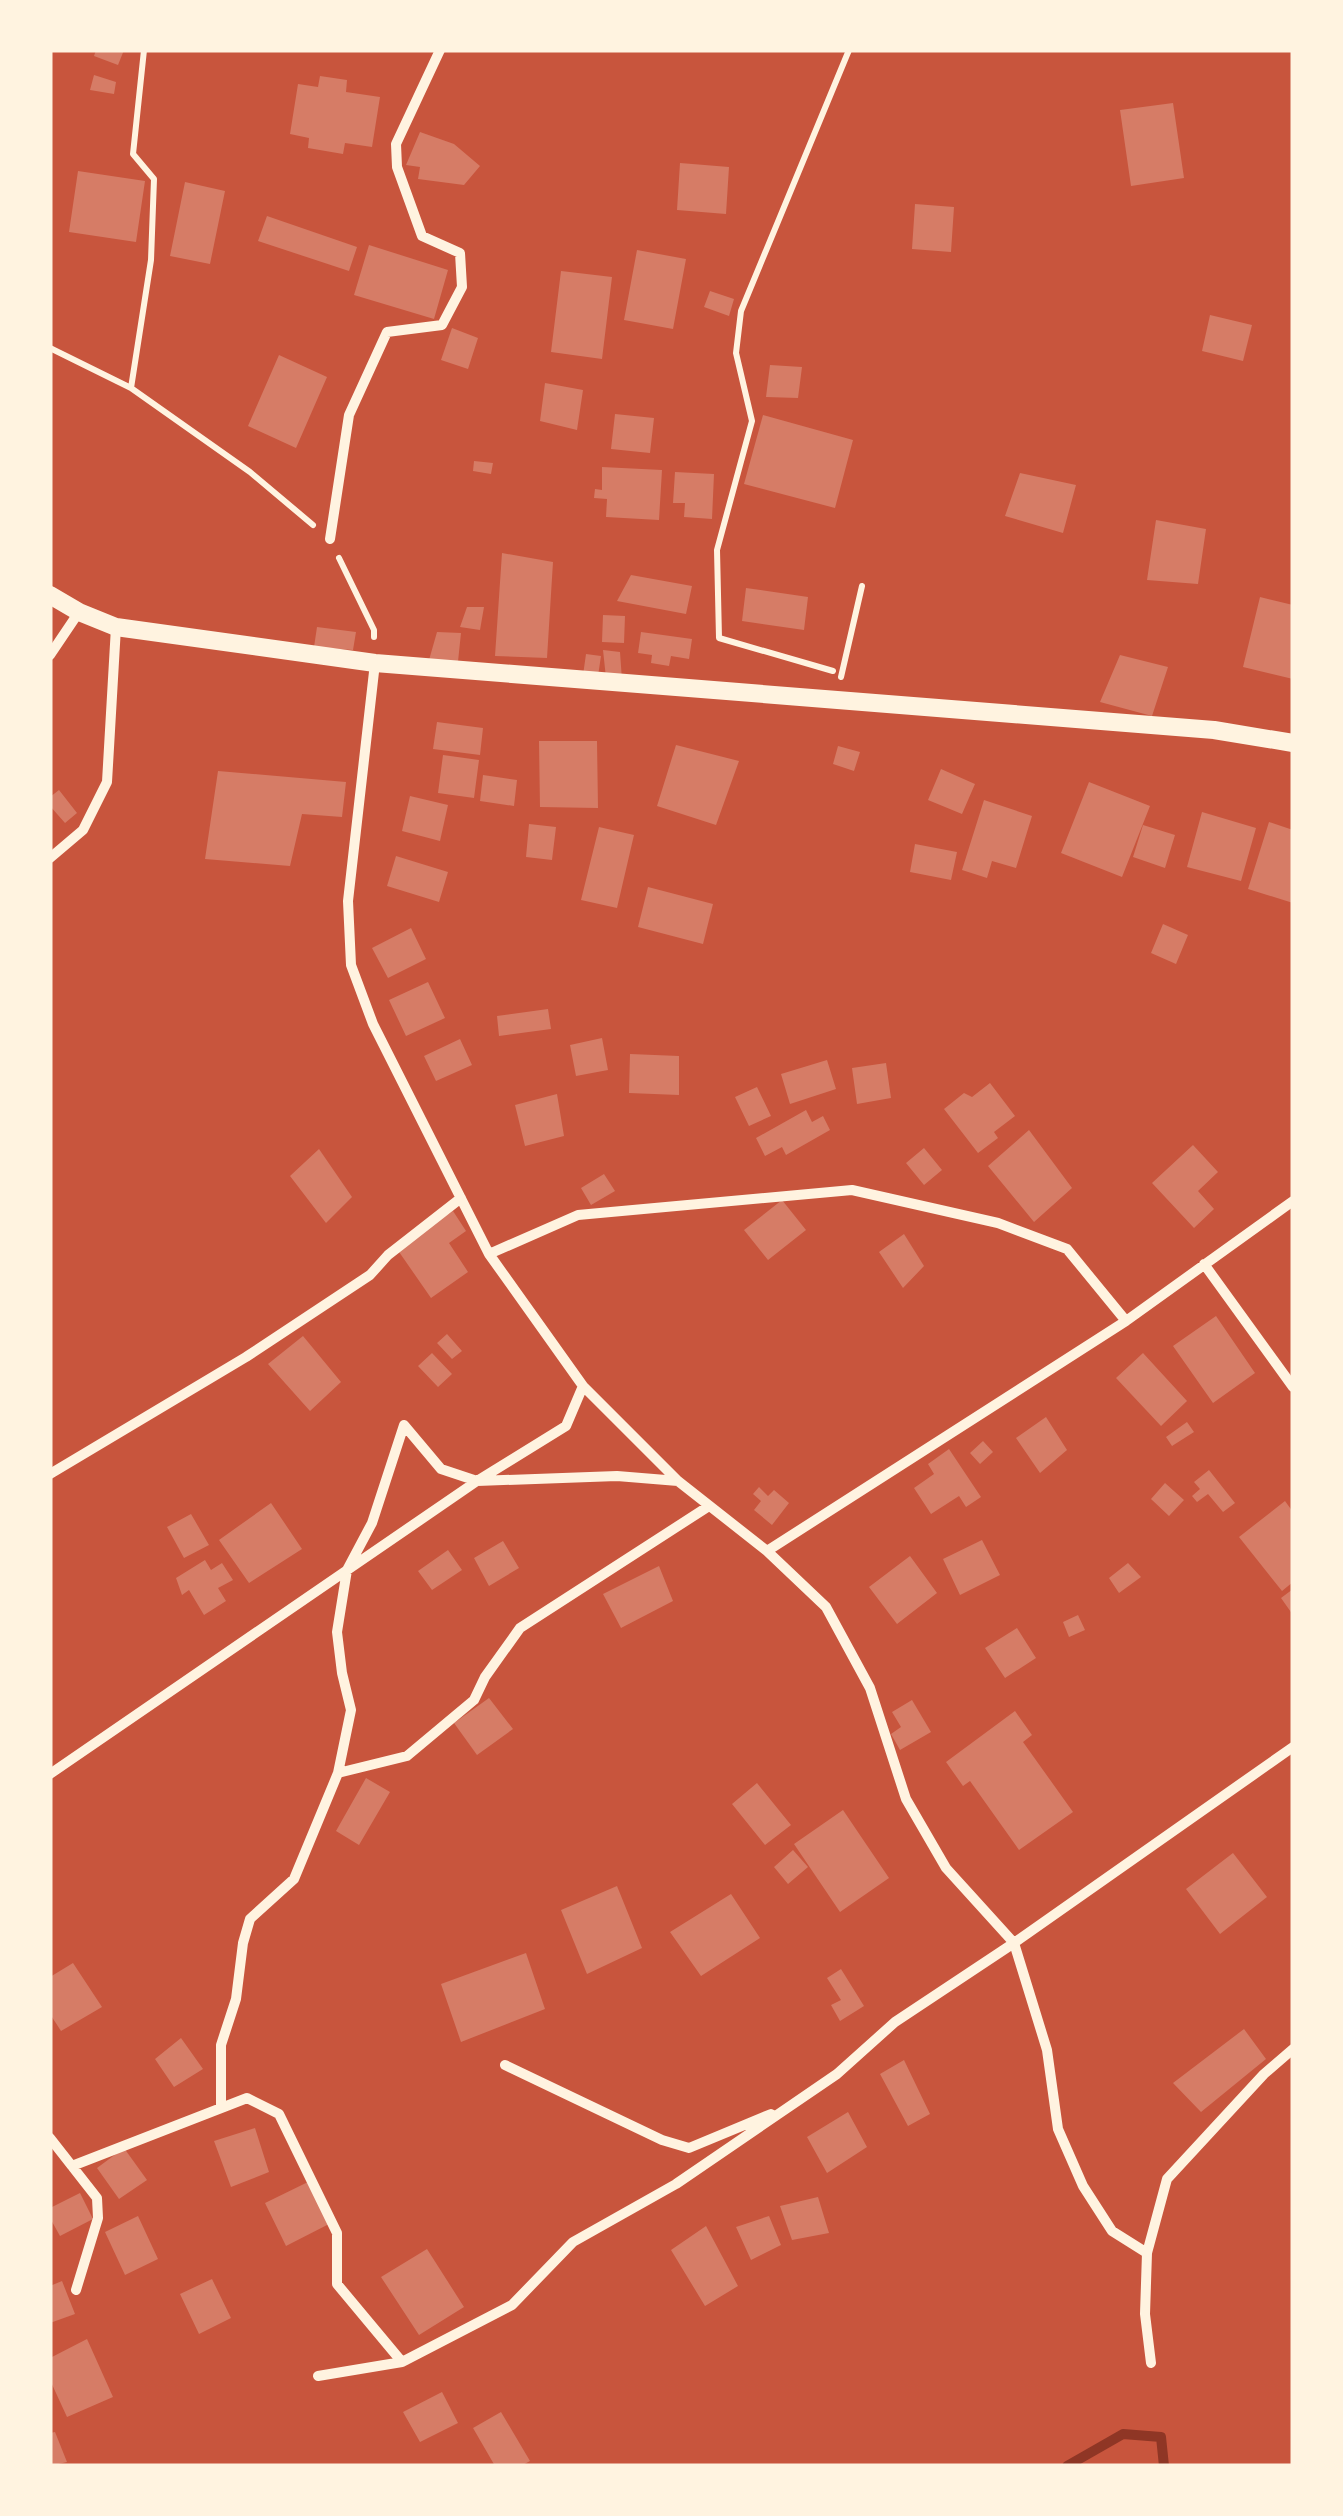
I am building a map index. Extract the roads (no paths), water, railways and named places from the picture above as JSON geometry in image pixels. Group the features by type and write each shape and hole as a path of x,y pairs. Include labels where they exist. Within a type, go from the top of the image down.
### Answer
{"street":[{"path":"330,540 349,415 386,332 442,325 462,287 460,254 422,236 397,167 396,144 440,50"},
{"path":"50,595 116,627 374,663 1214,730 1293,743"},
{"path":"50,655 79,612"},
{"path":"50,858 83,830 107,782 116,627"},
{"path":"374,663 348,901 351,965 373,1024 489,1254 582,1386 678,1481 767,1551 826,1607 870,1688 906,1799 946,1868 1014,1943 1048,2050 1058,2129 1082,2186 1112,2230 1147,2253"},
{"path":"489,1254 578,1215 852,1190 998,1223 1067,1249 1126,1320"},
{"path":"50,1474 246,1357 370,1275 461,1198"},
{"path":"767,1551 1126,1320 1293,1201"},
{"path":"1204,1264 1293,1387"},
{"path":"50,1774 477,1481 566,1426 582,1386"},
{"path":"221,2107 221,2045 236,1999 250,1918 294,1879 338,1773 350,1710 337,1632 347,1570 372,1523 404,1424 442,1469 477,1481 617,1476 678,1481"},
{"path":"338,1773 407,1756 474,1700 485,1677 520,1628 709,1506"},
{"path":"318,2376 402,2362 512,2306 573,2242 676,2184 791,2106 837,2074 895,2022 1293,1747"},
{"path":"1151,2364 1144,2314 1147,2253 1167,2178 1264,2074 1293,2049"},
{"path":"505,2065 662,2140 689,2148 791,2106"},
{"path":"72,2166 247,2098 279,2114 337,2233 337,2284 402,2362"},
{"path":"50,2138 97,2198 98,2218 76,2290"}],"waterway":[{"path":"1067,2466 1123,2434 1161,2437 1164,2466"}]}
